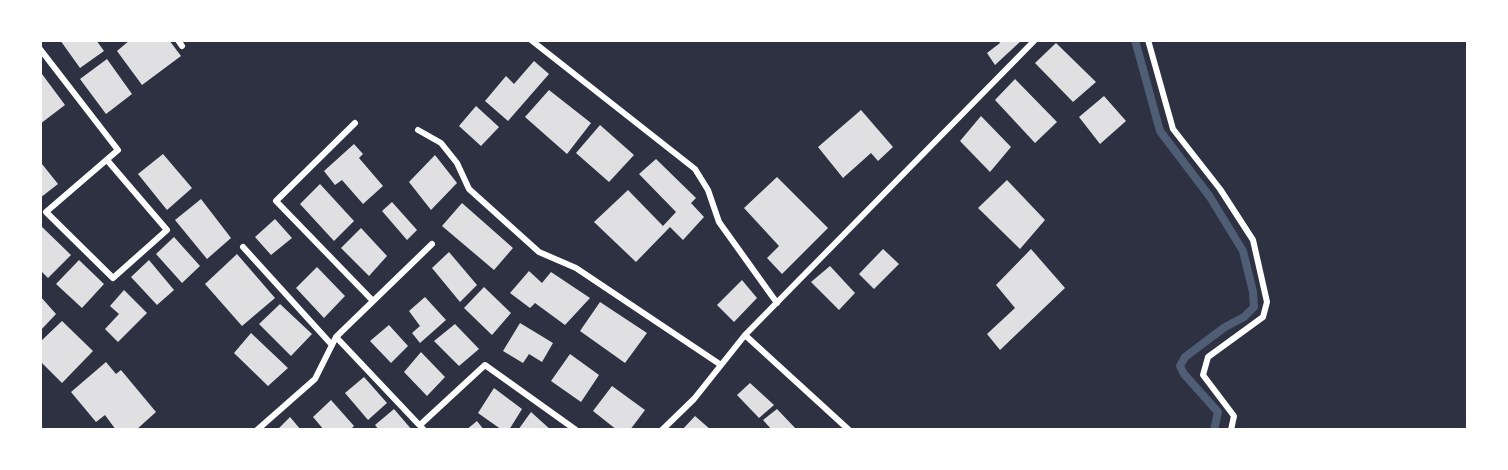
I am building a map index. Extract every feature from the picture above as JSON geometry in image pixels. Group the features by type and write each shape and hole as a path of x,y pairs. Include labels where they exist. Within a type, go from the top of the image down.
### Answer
{"street":[{"path":"531,40 695,169 708,190 719,222 777,303"},
{"path":"662,429 694,399 745,335 1035,40"},
{"path":"1148,40 1173,129 1220,189 1253,240 1267,302 1263,317 1208,357 1203,375 1234,416 1231,429"},
{"path":"40,49 118,150 46,212 112,278 167,230 107,160"},
{"path":"356,123 276,201 373,301"},
{"path":"418,130 441,143 457,163 469,189 539,252 576,268 721,365"},
{"path":"257,429 315,379 336,337 432,244"},
{"path":"243,246 332,345"},
{"path":"745,335 849,429"},
{"path":"336,337 422,427 484,365 576,429"}],"building":[{"path":"60,40 96,40 104,51 80,68"},
{"path":"130,40 169,40 181,56 142,85 117,51"},
{"path":"998,40 1022,40 995,65 987,53 1000,43"},
{"path":"1056,43 1096,82 1073,102 1035,63"},
{"path":"107,59 132,94 106,114 80,79"},
{"path":"534,61 549,74 508,121 485,101 506,76 514,84"},
{"path":"42,74 65,105 40,124 40,76"},
{"path":"1015,79 1057,122 1035,143 995,100"},
{"path":"549,90 591,123 567,154 525,117"},
{"path":"1104,96 1126,121 1100,144 1079,117"},
{"path":"476,106 499,127 481,146 459,126"},
{"path":"861,110 893,147 878,161 871,153 843,178 818,147"},
{"path":"981,116 1011,147 990,172 960,141"},
{"path":"600,125 634,155 609,182 576,153"},
{"path":"354,144 363,154 359,158 383,186 363,204 342,180 335,185 324,171"},
{"path":"163,154 192,188 167,210 138,174"},
{"path":"435,155 457,183 431,210 409,182"},
{"path":"656,159 696,198 691,203 704,217 683,240 670,227 636,262 594,222 628,190 663,226 676,212 639,174"},
{"path":"42,164 58,184 40,198 40,165"},
{"path":"777,177 828,228 782,274 767,258 779,246 744,208"},
{"path":"1007,180 1045,220 1020,249 978,208"},
{"path":"320,184 354,221 334,241 300,204"},
{"path":"201,199 231,238 207,259 175,220"},
{"path":"392,202 417,230 407,240 382,211"},
{"path":"462,203 513,248 494,270 442,226"},
{"path":"275,219 292,238 271,255 255,237"},
{"path":"40,225 71,255 48,278 40,270"},
{"path":"361,228 387,256 369,276 341,248"},
{"path":"174,237 200,266 182,283 156,254"},
{"path":"883,249 899,264 874,289 859,274"},
{"path":"1031,249 1065,288 1000,350 987,334 1015,308 996,285"},
{"path":"449,252 477,285 460,302 432,268"},
{"path":"237,254 275,298 242,326 205,284"},
{"path":"79,260 104,284 82,308 56,284"},
{"path":"149,260 174,290 157,305 131,277"},
{"path":"830,266 855,293 839,310 811,282"},
{"path":"317,267 345,296 324,318 296,288"},
{"path":"529,271 542,283 551,272 590,298 565,325 535,303 530,308 510,293"},
{"path":"742,280 757,298 734,322 717,305"},
{"path":"484,287 511,313 492,335 464,308"},
{"path":"124,290 147,313 118,342 105,329 119,314 110,306"},
{"path":"40,296 56,314 40,331"},
{"path":"425,297 446,320 420,343 412,333 420,326 409,311"},
{"path":"600,302 647,333 625,363 580,331"},
{"path":"280,304 312,334 291,356 259,324"},
{"path":"62,321 93,351 62,383 40,361 40,342"},
{"path":"520,323 553,343 542,362 529,354 523,363 503,351"},
{"path":"455,324 479,349 459,366 434,341"},
{"path":"389,325 408,346 391,363 370,341"},
{"path":"251,333 288,368 268,386 234,353"},
{"path":"421,352 445,377 427,396 404,372"},
{"path":"570,354 599,375 581,402 551,381"},
{"path":"106,362 116,374 121,370 156,412 136,430 116,430 105,415 96,422 71,392"},
{"path":"364,377 387,403 368,420 345,393"},
{"path":"750,383 774,405 759,418 737,395"},
{"path":"612,386 645,410 630,430 617,430 593,411"},
{"path":"494,388 522,409 509,430 502,430 478,413"},
{"path":"331,400 354,426 350,430 324,430 313,417"},
{"path":"394,409 412,430 379,430 375,425"},
{"path":"777,409 797,430 772,430 763,420"},
{"path":"531,412 551,430 518,430"},
{"path":"695,416 711,430 682,430"},
{"path":"290,417 301,430 277,430"},
{"path":"477,421 484,430 466,430"}],"waterway":[{"path":"1135,40 1160,131 1210,197 1243,251 1253,292 1254,307 1244,317 1225,327 1185,357 1180,366 1184,374 1218,412 1214,430"}]}
